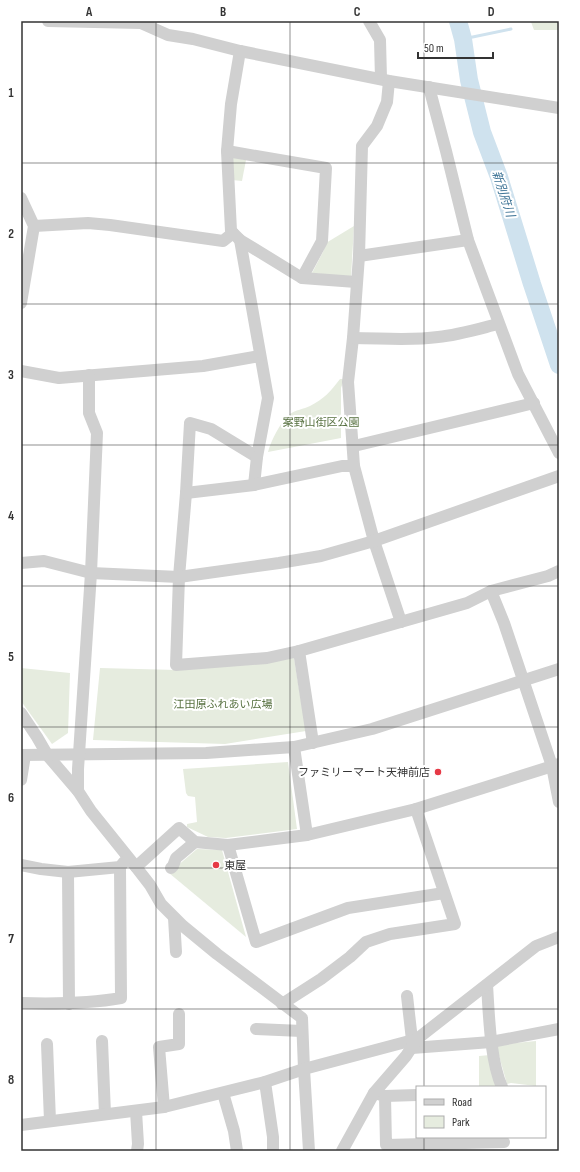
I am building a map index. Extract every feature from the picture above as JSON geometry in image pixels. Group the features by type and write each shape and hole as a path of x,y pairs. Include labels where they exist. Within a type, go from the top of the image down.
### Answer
{"street":[{"path":"48,21 141,23 168,35 193,39 240,51 385,80 559,108"},
{"path":"369,21 380,40 386,102 377,126 362,146 359,256 348,382 354,446 354,466 374,541 401,622"},
{"path":"240,51 231,104 227,152 230,231 236,237 302,278 356,282"},
{"path":"433,88 446,151 468,240 498,324 518,374 559,453"},
{"path":"227,152 326,168 322,241 302,278"},
{"path":"21,198 34,226 21,303"},
{"path":"34,226 88,224 110,225 223,241 236,237"},
{"path":"236,237 268,398 257,457 254,485"},
{"path":"359,256 468,240"},
{"path":"353,338 437,338 461,334 498,324"},
{"path":"21,371 59,378 203,366 260,356"},
{"path":"78,791 98,433 89,413 89,375"},
{"path":"354,446 534,403"},
{"path":"257,457 211,429 190,423 179,577 176,665 267,658 299,651 467,603 492,591 559,572"},
{"path":"186,493 254,485 342,466 354,466"},
{"path":"21,563 44,561 91,573 179,577 321,556 374,541 559,476"},
{"path":"492,591 523,682 556,765 559,802"},
{"path":"299,651 314,743"},
{"path":"21,780 23,755 48,756 206,753 294,747 372,729 523,682 559,669"},
{"path":"21,713 48,756 78,791 124,862 121,998 98,1002 69,1004 21,1004"},
{"path":"294,747 307,835"},
{"path":"136,867 180,828 195,842 228,845 307,835 416,809 556,765"},
{"path":"282,1004 321,980 366,942 390,934 455,924 416,809"},
{"path":"171,868 176,858 195,842"},
{"path":"228,845 256,942 348,908 444,893"},
{"path":"21,865 68,872 124,862 136,867 150,885 161,904 174,918 217,954 302,1018 309,1151"},
{"path":"68,872 69,1004"},
{"path":"174,918 176,952"},
{"path":"342,1151 414,1043 536,946 559,937"},
{"path":"487,985 491,1042 502,1086"},
{"path":"407,996 414,1043"},
{"path":"164,1107 159,1047 179,1044 179,1014"},
{"path":"256,1029 302,1031"},
{"path":"21,1125 164,1107 265,1082 304,1069 414,1043 491,1042 559,1029"},
{"path":"102,1041 105,1114"},
{"path":"47,1044 50,1121"},
{"path":"265,1082 273,1137 273,1151"},
{"path":"223,1093 234,1131 237,1151"},
{"path":"379,1095 416,1095"},
{"path":"379,1095 386,1144 505,1143"},
{"path":"136,1111 137,1151"}],"green space":[{"path":"531,22 559,22 559,30 534,30"},
{"path":"232,157 246,160 242,181 232,180"},
{"path":"354,226 351,277 312,273 326,243"},
{"name":"案野山街区公園","path":"340,379 344,379 341,388 341,438 268,452 276,432 286,417 319,401"},
{"name":"江田原ふれあい広場","path":"294,658 306,731 225,744 93,740 100,668 177,670"},
{"path":"21,668 70,673 68,733 52,744 21,701"},
{"path":"288,762 297,829 226,838 208,837 187,827 187,824 197,822 195,797 188,796 186,793 183,769"},
{"path":"197,849 222,850 246,937 169,873"},
{"path":"536,1041 536,1086 511,1083 507,1084 496,1045"},
{"path":"490,1055 499,1086 479,1086 479,1056"}],"waterway":[{"name":"新別府川","path":"458,21 463,39 469,80 482,132 499,177 559,365"},
{"path":"463,39 511,29"}],"place":[{"name":"ファミリーマート天神前店","path":"438,772"},
{"name":"東屋","path":"216,865"}]}
